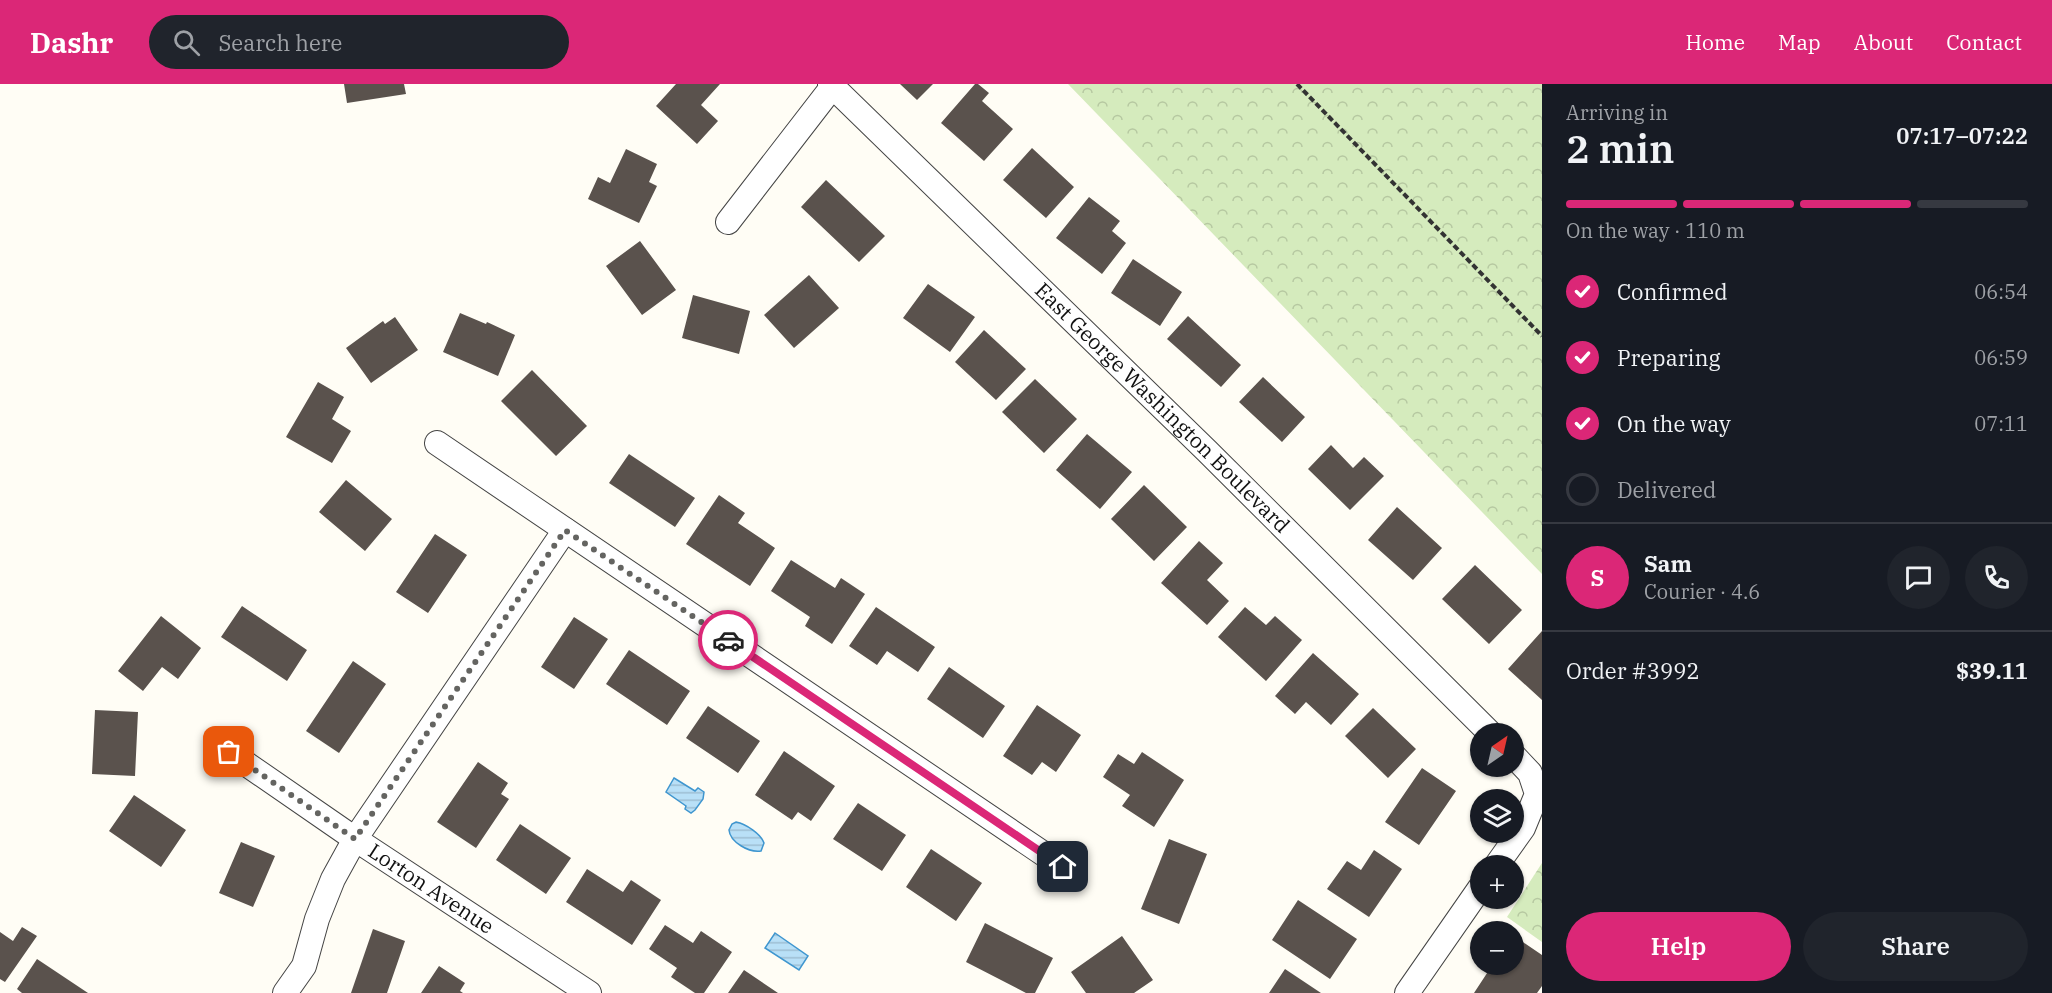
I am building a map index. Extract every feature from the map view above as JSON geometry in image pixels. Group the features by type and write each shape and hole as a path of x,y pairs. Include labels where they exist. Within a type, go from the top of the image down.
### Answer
{"street":[{"path":"728,222 832,85"},
{"name":"East George Washington Boulevard","path":"832,85 1208,451 1480,723"},
{"path":"437,443 1063,867"},
{"path":"229,752 355,839 565,530"},
{"path":"1504,855 1523,828 1537,795 1530,773 1524,767"},
{"name":"Lorton Avenue","path":"285,993 304,966 317,919 333,879 355,839 589,993"},
{"path":"1407,993 1470,902"}],"path":[{"path":"1297,84 1542,336"}],"green space":[{"path":"1068,84 1542,84 1542,574"},
{"path":"1542,863 1542,942 1524,929 1524,921 1513,921 1507,917 1512,909 1524,909 1524,891"}],"water":[{"path":"674,778 695,791 698,788 704,792 703,799 691,813 685,809 686,806 666,792"},
{"path":"736,822 760,836 764,843 761,851 746,848 733,839 729,830"},
{"path":"775,933 808,956 799,970 765,948"}],"building":[{"path":"344,84 404,84 406,94 347,103"},
{"path":"676,84 720,84 701,105 718,121 697,144 656,106"},
{"path":"900,84 933,84 917,100"},
{"path":"975,84 989,93 982,101 1013,129 984,161 941,123"},
{"path":"1032,148 1074,187 1046,218 1003,180"},
{"path":"626,149 657,164 649,182 657,186 639,223 588,199 598,177 610,183"},
{"path":"826,180 885,236 859,262 801,207"},
{"path":"1089,197 1120,221 1112,231 1126,243 1102,274 1056,238"},
{"path":"640,241 676,290 642,315 606,266"},
{"path":"1133,259 1182,292 1160,326 1111,293"},
{"path":"809,275 839,308 794,348 764,315"},
{"path":"928,284 975,317 950,352 903,318"},
{"path":"693,295 750,311 739,354 682,338"},
{"path":"460,313 515,335 498,376 443,352"},
{"path":"1188,316 1241,365 1221,387 1167,339"},
{"path":"395,317 418,350 371,383 346,348 383,321 385,324"},
{"path":"984,330 1026,369 996,400 955,362"},
{"path":"532,370 587,426 556,456 501,401"},
{"path":"1263,377 1305,417 1282,442 1239,402"},
{"path":"1035,379 1077,419 1044,453 1002,412"},
{"path":"318,382 344,397 332,419 351,431 332,463 286,437"},
{"path":"1087,434 1132,472 1100,509 1056,470"},
{"path":"1331,445 1353,468 1364,457 1384,476 1350,510 1308,469"},
{"path":"629,454 695,498 675,527 609,483"},
{"path":"346,480 392,519 365,551 319,512"},
{"path":"1144,485 1187,527 1154,561 1111,519"},
{"path":"719,495 745,513 738,523 775,548 750,586 686,544"},
{"path":"1397,507 1442,548 1413,580 1368,540"},
{"path":"435,534 467,555 428,613 396,592"},
{"path":"1199,541 1223,563 1207,580 1229,601 1207,625 1161,583"},
{"path":"791,560 835,588 841,578 865,594 832,644 805,626 810,617 771,591"},
{"path":"1475,565 1522,610 1489,644 1442,599"},
{"path":"242,606 307,650 287,681 221,637"},
{"path":"876,607 935,647 918,672 887,651 877,665 849,646"},
{"path":"1245,607 1266,625 1275,616 1302,640 1266,681 1218,637"},
{"path":"161,616 201,648 178,679 162,667 143,691 118,671"},
{"path":"574,617 608,639 574,689 541,667"},
{"path":"1542,631 1542,700 1508,669"},
{"path":"629,650 690,691 667,725 606,684"},
{"path":"1313,653 1359,694 1331,725 1306,702 1295,714 1275,696"},
{"path":"353,661 386,684 339,753 306,731"},
{"path":"949,667 1005,706 983,738 927,699"},
{"path":"1037,705 1081,735 1056,772 1042,762 1032,775 1003,756"},
{"path":"708,706 760,741 738,773 686,738"},
{"path":"1373,708 1416,749 1388,778 1345,736"},
{"path":"95,710 138,712 135,776 92,774"},
{"path":"784,751 835,786 811,821 798,812 792,820 755,795"},
{"path":"1142,752 1184,780 1154,827 1122,806 1130,795 1103,777 1118,754 1134,764"},
{"path":"478,762 508,783 501,794 509,799 476,848 437,822"},
{"path":"1422,768 1456,791 1419,845 1385,822"},
{"path":"134,795 186,830 161,867 109,831"},
{"path":"858,803 906,835 882,871 833,839"},
{"path":"520,824 571,858 546,894 496,860"},
{"path":"1169,839 1207,854 1179,924 1141,909"},
{"path":"241,842 275,856 253,907 219,893"},
{"path":"931,849 982,883 956,921 906,887"},
{"path":"1374,850 1402,869 1369,917 1327,889 1347,861 1361,870"},
{"path":"587,869 623,892 631,880 661,900 632,945 566,902"},
{"path":"1298,900 1357,939 1330,979 1272,940"},
{"path":"985,923 1053,958 1035,993 1026,993 966,962"},
{"path":"665,925 693,943 701,931 732,952 704,993 695,993 671,977 677,968 649,949"},
{"path":"22,927 37,936 5,982 0,979 0,932 13,941"},
{"path":"373,929 405,941 387,993 351,993"},
{"path":"1122,936 1153,980 1134,993 1086,993 1071,972"},
{"path":"1524,943 1542,955 1542,986 1537,993 1474,993 1486,975 1524,975"},
{"path":"37,959 88,993 22,993 17,989"},
{"path":"439,966 465,983 460,991 463,993 421,993"},
{"path":"1285,969 1321,993 1269,993"},
{"path":"744,970 778,993 728,993"}],"way so far":[{"path":"229,752 355,839 565,530 728,640"}],"route":[{"path":"728,640 1063,867"}]}
